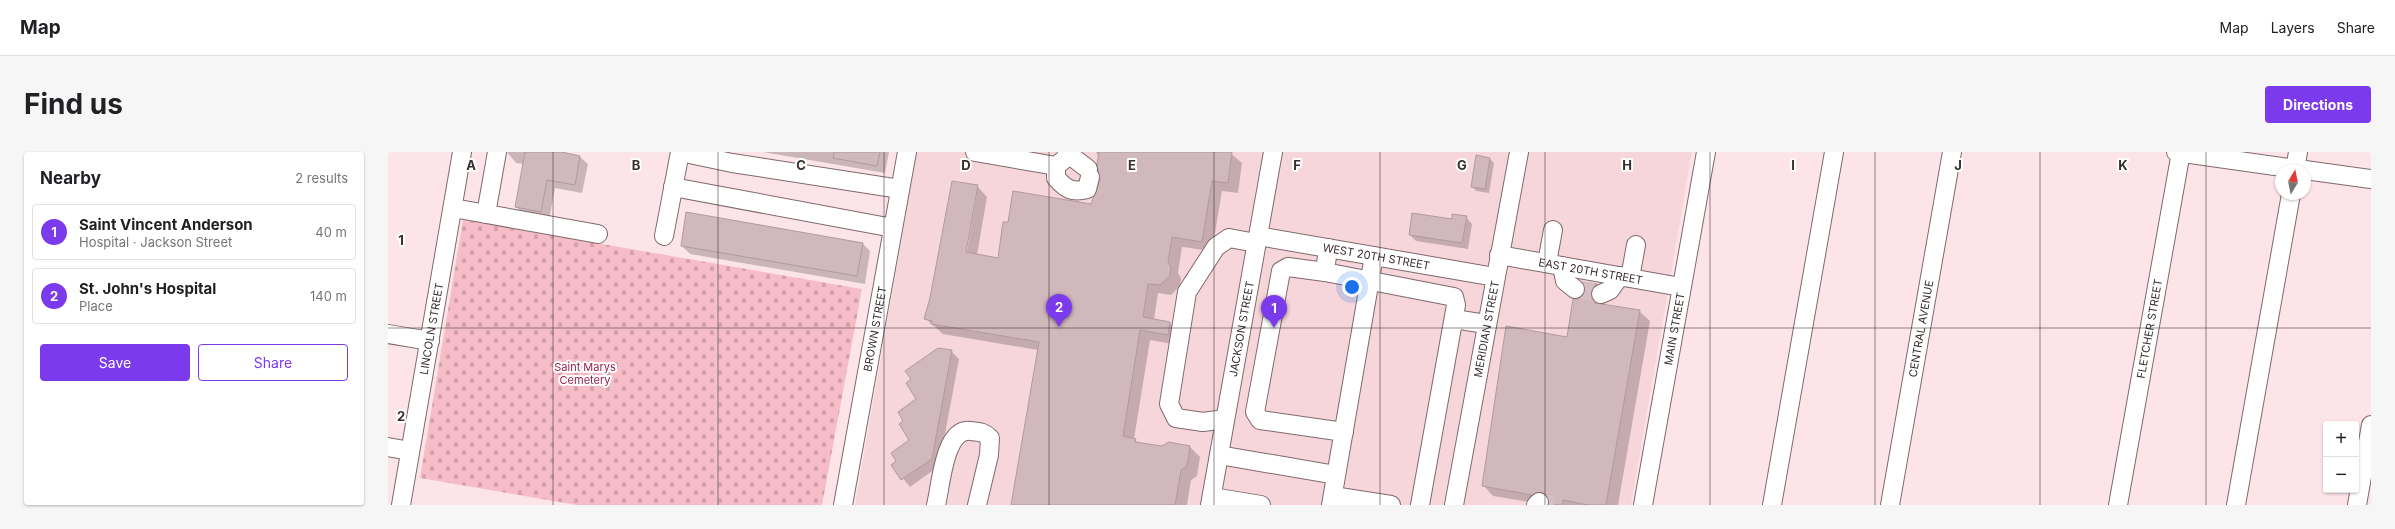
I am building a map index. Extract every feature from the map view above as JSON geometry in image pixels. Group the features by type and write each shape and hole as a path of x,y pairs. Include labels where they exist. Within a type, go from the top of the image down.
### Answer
{"street":[{"name":"LINCOLN STREET","path":"401,505 462,152"},
{"path":"486,214 497,152"},
{"path":"664,236 680,152 732,163 900,189"},
{"name":"BROWN STREET","path":"843,505 907,152"},
{"path":"974,152 1064,157 1089,173 1087,189 1076,192 1065,188 1056,178 1064,157"},
{"name":"JACKSON STREET","path":"1211,501 1273,152"},
{"name":"MERIDIAN STREET","path":"1454,505 1486,324 1519,152"},
{"name":"MAIN STREET","path":"1642,505 1706,152"},
{"path":"1772,505 1834,152"},
{"name":"CENTRAL AVENUE","path":"1890,505 1952,152"},
{"path":"2179,152 2282,164"},
{"name":"FLETCHER STREET","path":"2118,505 2179,152"},
{"path":"2311,168 2371,179"},
{"path":"673,188 893,228"},
{"path":"2236,505 2290,200"},
{"path":"453,208 598,234"},
{"path":"1553,230 1554,265 1575,290"},
{"name":"WEST 20TH STREET","path":"1225,419 1202,422 1176,418 1169,404 1187,292 1216,247 1229,238 1328,248 1495,277"},
{"path":"1601,294 1610,290 1625,277 1636,245"},
{"path":"1325,272 1328,248"},
{"name":"EAST 20TH STREET","path":"1499,255 1682,287"},
{"path":"1374,256 1332,500 1390,505"},
{"path":"1344,432 1260,420 1255,412 1281,272 1288,267 1325,272 1454,297 1456,305 1454,319 1420,505"},
{"path":"1454,319 1486,324"},
{"path":"388,334 430,341"},
{"path":"2357,505 2371,425"},
{"path":"936,505 949,445 957,434 968,430 984,432 990,438 989,455 977,505"},
{"path":"388,447 410,451"},
{"path":"1219,455 1336,475"},
{"path":"1211,501 1261,505"}],"shaded area":[{"path":"917,152 1692,152 1631,505 855,505"}],"green space":[{"name":"Saint Marys Cemetery","path":"463,220 862,289 822,505 577,505 420,478"}],"building":[{"path":"525,152 562,152 580,156 575,185 547,180 541,212 515,207"},
{"path":"834,152 880,152 877,166 833,158"},
{"path":"1099,152 1232,152 1228,183 1212,181 1202,242 1172,237 1168,262 1171,267 1170,276 1160,285 1148,284 1143,317 1170,322 1168,335 1140,330 1123,436 1136,439 1135,442 1162,446 1169,442 1190,446 1187,466 1181,470 1175,505 1011,505 1039,342 931,324 932,321 924,319 930,298 952,181 978,185 966,252 998,258 1003,222 1008,222 1013,191 1091,204 1100,180 1097,164"},
{"path":"1476,155 1490,158 1485,189 1471,187"},
{"path":"686,212 863,243 857,276 681,246"},
{"path":"1412,213 1452,219 1452,214 1467,216 1462,243 1409,235"},
{"path":"1582,282 1597,284 1591,293 1595,303 1640,310 1606,505 1588,505 1563,500 1562,505 1549,505 1549,499 1542,492 1532,495 1482,486 1506,326 1567,337 1573,299 1579,299 1585,291"},
{"path":"938,348 952,350 932,459 901,480 891,465 896,461 891,453 909,440 899,424 903,421 898,412 916,399 906,383 911,379 905,371"}],"tunnel":[{"path":"1575,289 1601,294"},
{"path":"1539,502 1554,505"}],"place":[{"name":"St. John's Hospital","path":"1059,327"},
{"name":"Saint Vincent Anderson","path":"1274,328"}]}
